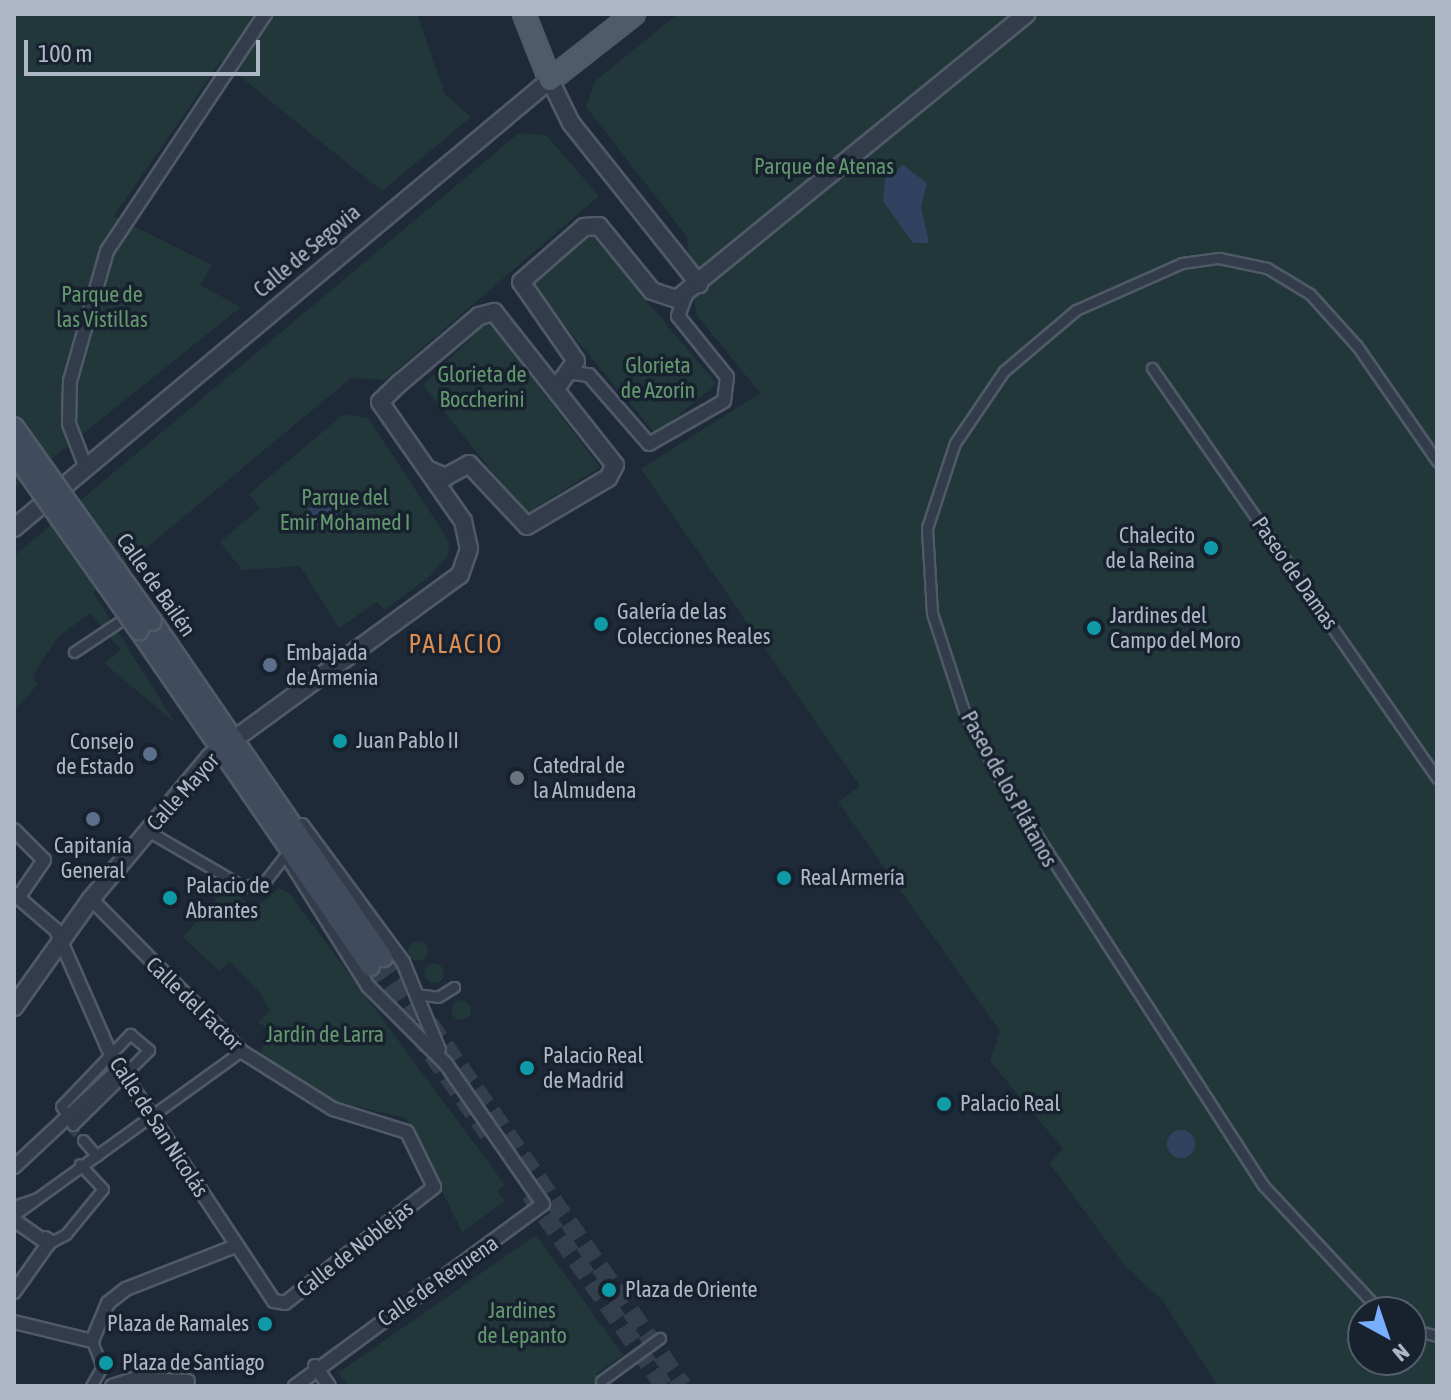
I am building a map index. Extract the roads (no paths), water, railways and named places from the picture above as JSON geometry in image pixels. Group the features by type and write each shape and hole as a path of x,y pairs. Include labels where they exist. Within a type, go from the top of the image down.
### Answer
{"main road":[{"path":"524,14 550,80"},
{"name":"Calle de Segovia","path":"550,80 634,14"},
{"name":"Calle de Bailén","path":"14,427 376,962"},
{"name":"Calle de Bailén","path":"14,453 146,625"}],"street":[{"path":"86,468 69,424 70,381 107,251 265,14"},
{"path":"557,387 574,373 589,375 649,444 724,401 727,377 678,316 692,289 1026,14"},
{"path":"550,80 571,123 692,289"},
{"name":"Calle de Segovia","path":"14,528 550,80"},
{"path":"574,373 573,354 521,282 584,227 599,226 659,298 692,289"},
{"name":"Paseo de los Plátanos","path":"1366,1296 1263,1185 1061,882 964,711 928,594 936,483 1004,371 1039,339 1144,274 1219,258 1267,268 1328,310 1437,461"},
{"path":"427,469 455,474 469,464 527,526 608,478 613,459 500,316 484,312 380,402 455,509"},
{"name":"Paseo de Damas","path":"1152,368 1437,778"},
{"path":"455,474 455,509"},
{"name":"Calle Mayor","path":"14,1007 62,945 91,899 227,745 444,591 466,559 468,535 455,509"},
{"path":"74,652 147,602"},
{"name":"Calle de Bailén","path":"249,775 303,893 368,986 446,1064 534,1188"},
{"name":"Calle de Bailén","path":"249,775 344,878 403,962 446,1064"},
{"path":"14,830 40,853 43,868 16,896"},
{"path":"148,831 244,887 266,880 286,854"},
{"name":"Calle de San Nicolás","path":"16,896 56,930 111,1055 157,1119 274,1301"},
{"name":"Calle del Factor","path":"91,899 241,1051 333,1109 399,1126 434,1187"},
{"path":"415,994 438,997 454,987"},
{"path":"14,1167 149,1050 130,1034 61,1106 66,1120"},
{"path":"14,1214 157,1119 241,1051"},
{"path":"83,1140 97,1156"},
{"path":"14,1214 53,1241 66,1234 103,1189 85,1167"},
{"name":"Calle de Noblejas","path":"274,1301 285,1303 434,1187"},
{"name":"Calle de Requena","path":"315,1366 538,1210 543,1202 534,1188"},
{"path":"14,1214 48,1244 14,1292"},
{"path":"91,1386 102,1367 92,1341 108,1303 126,1289 236,1246"},
{"path":"14,1322 92,1341"},
{"path":"601,1381 660,1338"},
{"path":"295,1386 315,1366 329,1386"},
{"path":"112,1386 134,1379 188,1381"}],"water":[{"path":"903,165 927,183 921,207 929,243 913,243 883,201 885,179"},
{"path":"323,495 330,505 341,502 337,513 346,522 334,523 330,535 322,526 311,528 315,518 307,508 319,506"},
{"path":"1181,1130 1191,1134 1195,1144 1191,1154 1181,1158 1171,1154 1167,1144 1171,1134"}],"tunnel":[{"path":"383,957 683,1386"},
{"path":"370,966 488,1134"},
{"path":"71,1127 83,1140"},
{"path":"530,1194 664,1386"}],"place":[{"name":"Chalecito de la Reina","path":"1211,548"},
{"name":"Galería de las Colecciones Reales","path":"601,624"},
{"name":"Jardines del Campo del Moro","path":"1094,628"},
{"name":"Embajada de Armenia","path":"270,665"},
{"name":"Juan Pablo II","path":"340,741"},
{"name":"Consejo de Estado","path":"150,754"},
{"name":"Catedral de la Almudena","path":"517,778"},
{"name":"Capitanía General","path":"93,819"},
{"name":"Real Armería","path":"784,878"},
{"name":"Palacio de Abrantes","path":"170,898"},
{"name":"Palacio Real de Madrid","path":"527,1068"},
{"name":"Palacio Real","path":"944,1104"},
{"name":"Plaza de Oriente","path":"609,1290"},
{"name":"Plaza de Ramales","path":"265,1324"},
{"name":"Plaza de Santiago","path":"106,1363"}],"district":[{"name":"PALACIO","path":"456,645"}],"park label":[{"name":"Parque de Atenas","path":"824,167"},
{"name":"Parque de las Vistillas","path":"102,306"},
{"name":"Glorieta de Azorín","path":"658,378"},
{"name":"Glorieta de Boccherini","path":"482,386"},
{"name":"Parque del Emir Mohamed I","path":"345,510"},
{"name":"Jardín de Larra","path":"325,1035"},
{"name":"Jardines de Lepanto","path":"522,1322"}]}
